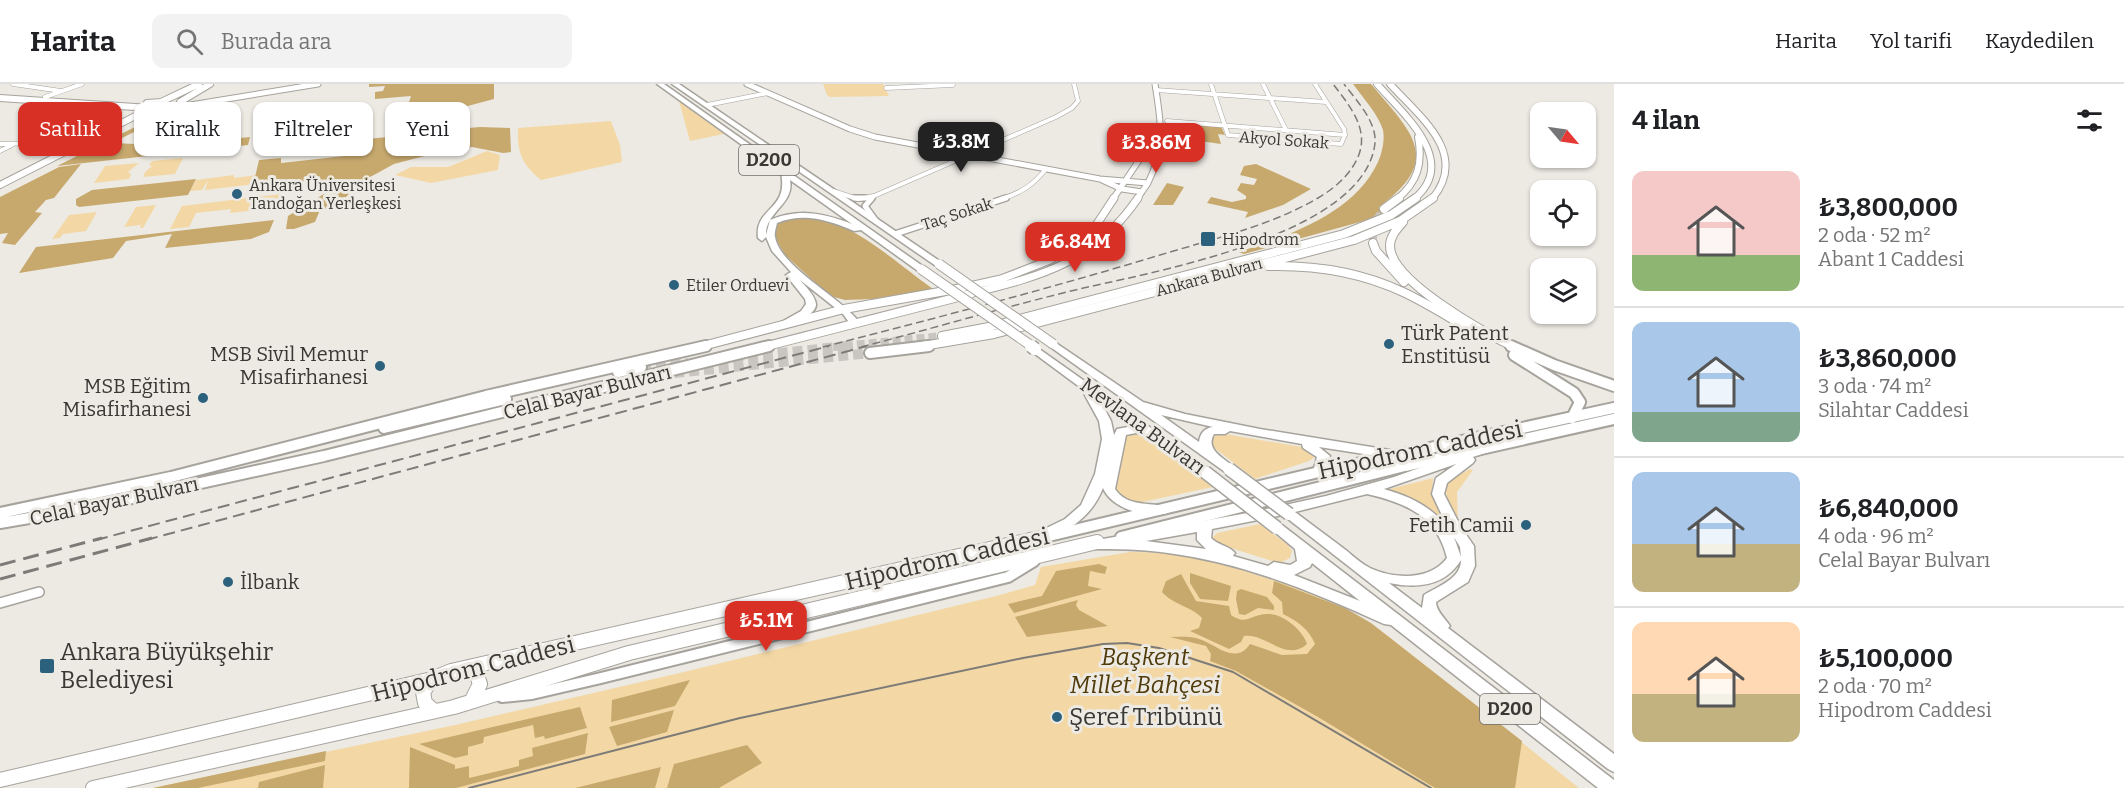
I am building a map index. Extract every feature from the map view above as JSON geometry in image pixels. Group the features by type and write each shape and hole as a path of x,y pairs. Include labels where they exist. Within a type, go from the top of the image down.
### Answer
{"highway":[{"name":"Mevlana Bulvarı","path":"660,84 1159,437 1611,788"},
{"name":"Mevlana Bulvarı","path":"675,84 939,264 1229,469 1614,764"},
{"path":"782,326 801,316 809,310 812,304 811,298 766,249 760,232 764,220 775,210 786,194 784,171"},
{"path":"855,323 844,309 814,288 789,266 774,249 768,231 773,222 780,218 794,214 810,214 825,217 878,237"},
{"path":"1035,539 1071,522 1086,508 1094,494 1108,449 1110,435 1105,419 1078,378"},
{"path":"1140,405 1203,422 1396,455"},
{"path":"1159,437 1136,429 1121,432 1109,489 1110,494 1124,503 1162,510"},
{"path":"1212,457 1205,443 1206,436 1211,431 1221,429 1313,447 1324,456 1318,472"},
{"path":"1090,544 1208,524 1365,489 1398,480 1484,449"},
{"path":"1456,643 1433,615 1428,603 1429,599 1463,578 1468,566 1467,546 1438,494 1441,481 1484,449"},
{"path":"1359,570 1388,579 1429,579 1444,573 1454,558 1446,532 1434,519 1414,505 1395,496 1365,489"},
{"path":"1208,524 1202,534 1207,544 1281,570 1292,570 1305,563 1300,545"},
{"path":"1106,543 1184,549 1214,556 1301,582 1345,599 1409,629"}],"main road":[{"path":"180,102 210,84"},
{"path":"180,102 303,84"},
{"path":"207,102 318,84"},
{"path":"747,84 867,135 1100,179 1148,183"},
{"name":"Ankara Bulvarı","path":"1014,325 1344,234 1391,216 1423,190 1432,172 1432,160 1429,149 1417,131 1377,84"},
{"name":"Ankara Bulvarı","path":"1014,325 1354,240 1386,229 1408,217 1428,203 1440,189 1446,174 1446,157 1430,130 1390,84"},
{"path":"161,102 196,85"},
{"name":"Celal Bayar Bulvarı","path":"0,513 101,495 255,457 380,422 663,354 716,344 844,309 966,291 1038,275 1083,254 1118,225 1148,183 1161,152 1162,126 1155,87"},
{"path":"0,96 134,103"},
{"path":"0,96 134,108"},
{"path":"0,191 134,124"},
{"name":"Celal Bayar Bulvarı","path":"0,523 118,503 337,454 670,371 855,323 966,291 1025,270 1070,250 1089,236 1162,126"},
{"path":"1384,209 1405,194 1420,171 1422,152 1417,131"},
{"path":"0,185 58,156"},
{"path":"1100,179 1122,189 1142,192"},
{"path":"1408,217 1393,234 1390,245 1394,259 1403,274 1455,312 1517,350 1571,372 1614,386"},
{"path":"1373,243 1376,251 1420,296 1574,393 1580,402 1572,418"},
{"path":"1244,268 1303,266 1365,278 1404,293 1454,323 1484,337"},
{"path":"942,336 1014,325"},
{"path":"870,353 959,342 1014,325"},
{"path":"663,354 651,364 659,371 670,371"},
{"path":"255,457 641,367"},
{"path":"228,477 332,448 588,386"},
{"name":"Hipodrom Caddesi","path":"0,780 432,679 451,671 1162,510 1318,472 1614,408"},
{"name":"Hipodrom Caddesi","path":"93,788 454,707 629,652 1614,419"},
{"path":"472,700 480,688 480,677 474,667"},
{"path":"432,679 423,692 425,703 433,710"}],"street":[{"path":"14,84 61,91"},
{"path":"45,97 82,84"},
{"path":"876,221 865,206 867,201 874,196 1072,110 1080,100 1080,94 1074,84"},
{"path":"1211,84 1225,125"},
{"path":"1263,84 1286,130"},
{"path":"1167,121 1345,135 1344,129 1315,84"},
{"path":"886,88 953,85"},
{"path":"1155,87 1326,102"},
{"path":"707,105 768,93"},
{"name":"Akyol Sokak","path":"1225,125 1227,134 1231,136 1341,144 1345,135"},
{"path":"0,144 18,144"},
{"path":"0,151 14,144"},
{"path":"943,149 953,157 953,160"},
{"path":"942,167 972,153"},
{"name":"Taç Sokak","path":"895,234 1017,195 1035,183 1046,169"},
{"path":"832,191 858,199 874,196"},
{"path":"0,603 39,592"}],"green space":[{"path":"823,84 883,84 889,96 830,97"},
{"path":"679,101 724,134 690,141"},
{"path":"611,121 620,145 622,162 541,180 529,169 522,157 518,144 518,128"},
{"path":"487,151 500,155 498,170 431,183 395,175 411,167 448,167"},
{"path":"183,158 175,174 143,177 152,166 149,165 152,161"},
{"path":"139,163 128,172 131,174 129,179 94,183 105,166"},
{"path":"234,175 234,178 258,175 255,184 205,190 208,180 202,190 190,191 196,180"},
{"path":"282,194 280,207 230,213 231,209 196,213 189,227 170,229 182,206"},
{"path":"156,205 143,228 140,228 141,225 124,227 136,207"},
{"path":"97,212 86,231 63,234 60,238 52,239 69,215"},
{"path":"1132,432 1145,435 1213,487 1138,503 1132,503 1113,492 1124,435"},
{"path":"1219,433 1302,447 1316,456 1309,461 1255,479 1213,447 1212,439"},
{"path":"1470,469 1473,470 1457,492 1458,525 1451,513 1445,489 1450,480"},
{"path":"1433,478 1435,501 1445,522 1414,500 1386,490"},
{"path":"1260,524 1288,545 1292,551 1290,558 1282,562 1272,561 1215,543 1212,538 1217,533"},
{"name":"Başkent Millet Bahçesi","path":"1130,552 1186,553 1289,585 1345,608 1388,636 1579,788 153,788 455,725 684,672 1035,585 1041,567"}],"shaded area":[{"path":"369,84 494,84 494,99 470,105 470,102 409,102 411,96 375,99 375,92 383,91 385,86 369,87"},
{"path":"1353,84 1371,84 1399,117 1415,146 1416,160 1411,174 1399,190 1379,207 1388,210 1371,219 1244,254 1239,252 1299,230 1318,220 1353,196 1367,180 1381,155 1383,130 1374,112"},
{"path":"1171,123 1221,126 1225,135 1218,134 1221,144 1171,137"},
{"path":"134,128 134,132 122,138 122,134"},
{"path":"470,128 510,128 511,152 503,153 470,147"},
{"path":"250,137 248,145 241,146 241,138"},
{"path":"385,137 385,156 425,156 394,164 361,182 336,207 320,210 315,222 294,229 286,229 288,216 340,184 339,179 274,183 271,187 252,190 259,160 281,158 281,163 345,156 373,156 373,138"},
{"path":"122,143 134,144 134,156 148,156 57,166 77,156 122,156"},
{"path":"81,164 54,198 46,200 35,212 42,213 15,245 2,243 8,233 0,234 0,197 59,167"},
{"path":"1256,164 1311,189 1283,205 1245,218 1248,212 1207,203 1211,197 1232,202 1246,199 1246,196 1237,190 1241,183 1254,185 1257,179 1240,175 1244,166"},
{"path":"196,179 188,195 79,207 76,205 76,199 92,190"},
{"path":"1167,183 1184,187 1173,205 1153,205"},
{"path":"800,216 823,218 852,231 933,289 874,299 845,300 830,296 785,255 773,234 777,224"},
{"path":"274,220 269,232 251,239 165,248 172,234 126,241 113,258 19,273 36,247"},
{"path":"1099,564 1107,567 1105,574 1090,571 1088,586 1102,589 1014,613 1008,604 1042,596 1056,571"},
{"path":"1190,573 1231,586 1228,601 1200,599 1190,583"},
{"path":"1181,574 1196,601 1229,606 1231,615 1245,620 1262,614 1279,616 1297,628 1307,644 1299,649 1283,649 1260,638 1244,636 1241,642 1229,649 1190,631 1199,628 1202,618 1171,600 1162,592 1166,581"},
{"path":"1274,581 1345,608 1371,623 1522,741 1515,788 1435,788 1318,717 1236,671 1210,661 1211,654 1206,646 1170,637 1196,638 1232,653 1244,650 1250,644 1282,655 1307,654 1315,644 1302,626 1283,614 1282,602 1272,593"},
{"path":"1241,589 1267,597 1274,606 1274,610 1258,608 1245,615 1239,614 1236,599 1237,591"},
{"path":"1078,600 1076,605 1079,610 1108,626 1027,637 1015,617"},
{"path":"690,680 675,706 611,722 612,700"},
{"path":"580,707 587,728 545,739 544,736 535,738 533,725 484,737 483,743 468,747 468,755 455,758 419,744"},
{"path":"674,710 667,732 617,746 609,727"},
{"path":"588,733 585,754 456,788 409,788 410,747 455,765 455,769 469,766 469,778 519,766 519,760 533,756 532,748"},
{"path":"747,745 762,763 719,788 667,788 674,764"},
{"path":"326,751 325,761 198,788 153,788"},
{"path":"325,765 323,788 258,788 259,782"},
{"path":"661,767 655,788 575,788"}],"tunnel":[{"path":"1373,243 1373,225 1384,209"},
{"path":"833,347 942,336"},
{"path":"733,358 847,346"},
{"path":"674,373 870,353"},
{"path":"641,367 688,363"}],"tram line":[{"path":"469,788 740,718 1023,658 1103,644 1127,643 1159,648 1233,672 1431,788"}],"railway":[{"path":"823,347 1118,268 1241,231 1300,208 1336,185 1355,164 1361,147 1360,127 1351,109 1333,84"},
{"path":"861,347 1045,298 1197,261 1247,246 1294,226 1334,203 1362,176 1375,143 1375,135 1369,119 1344,84"},
{"path":"96,540 829,346"},
{"path":"146,540 867,346"},
{"path":"0,565 102,538"},
{"path":"0,579 152,538"}],"place":[{"name":"Ankara Üniversitesi Tandoğan Yerleşkesi","path":"237,194"},
{"name":"Hipodrom","path":"1208,239"},
{"name":"Etiler Orduevi","path":"674,285"},
{"name":"Türk Patent Enstitüsü","path":"1389,344"},
{"name":"MSB Sivil Memur Misafirhanesi","path":"380,366"},
{"name":"MSB Eğitim Misafirhanesi","path":"203,398"},
{"name":"Fetih Camii","path":"1526,525"},
{"name":"İlbank","path":"228,582"},
{"name":"Ankara Büyükşehir Belediyesi","path":"47,666"},
{"name":"Şeref Tribünü","path":"1057,717"}]}
